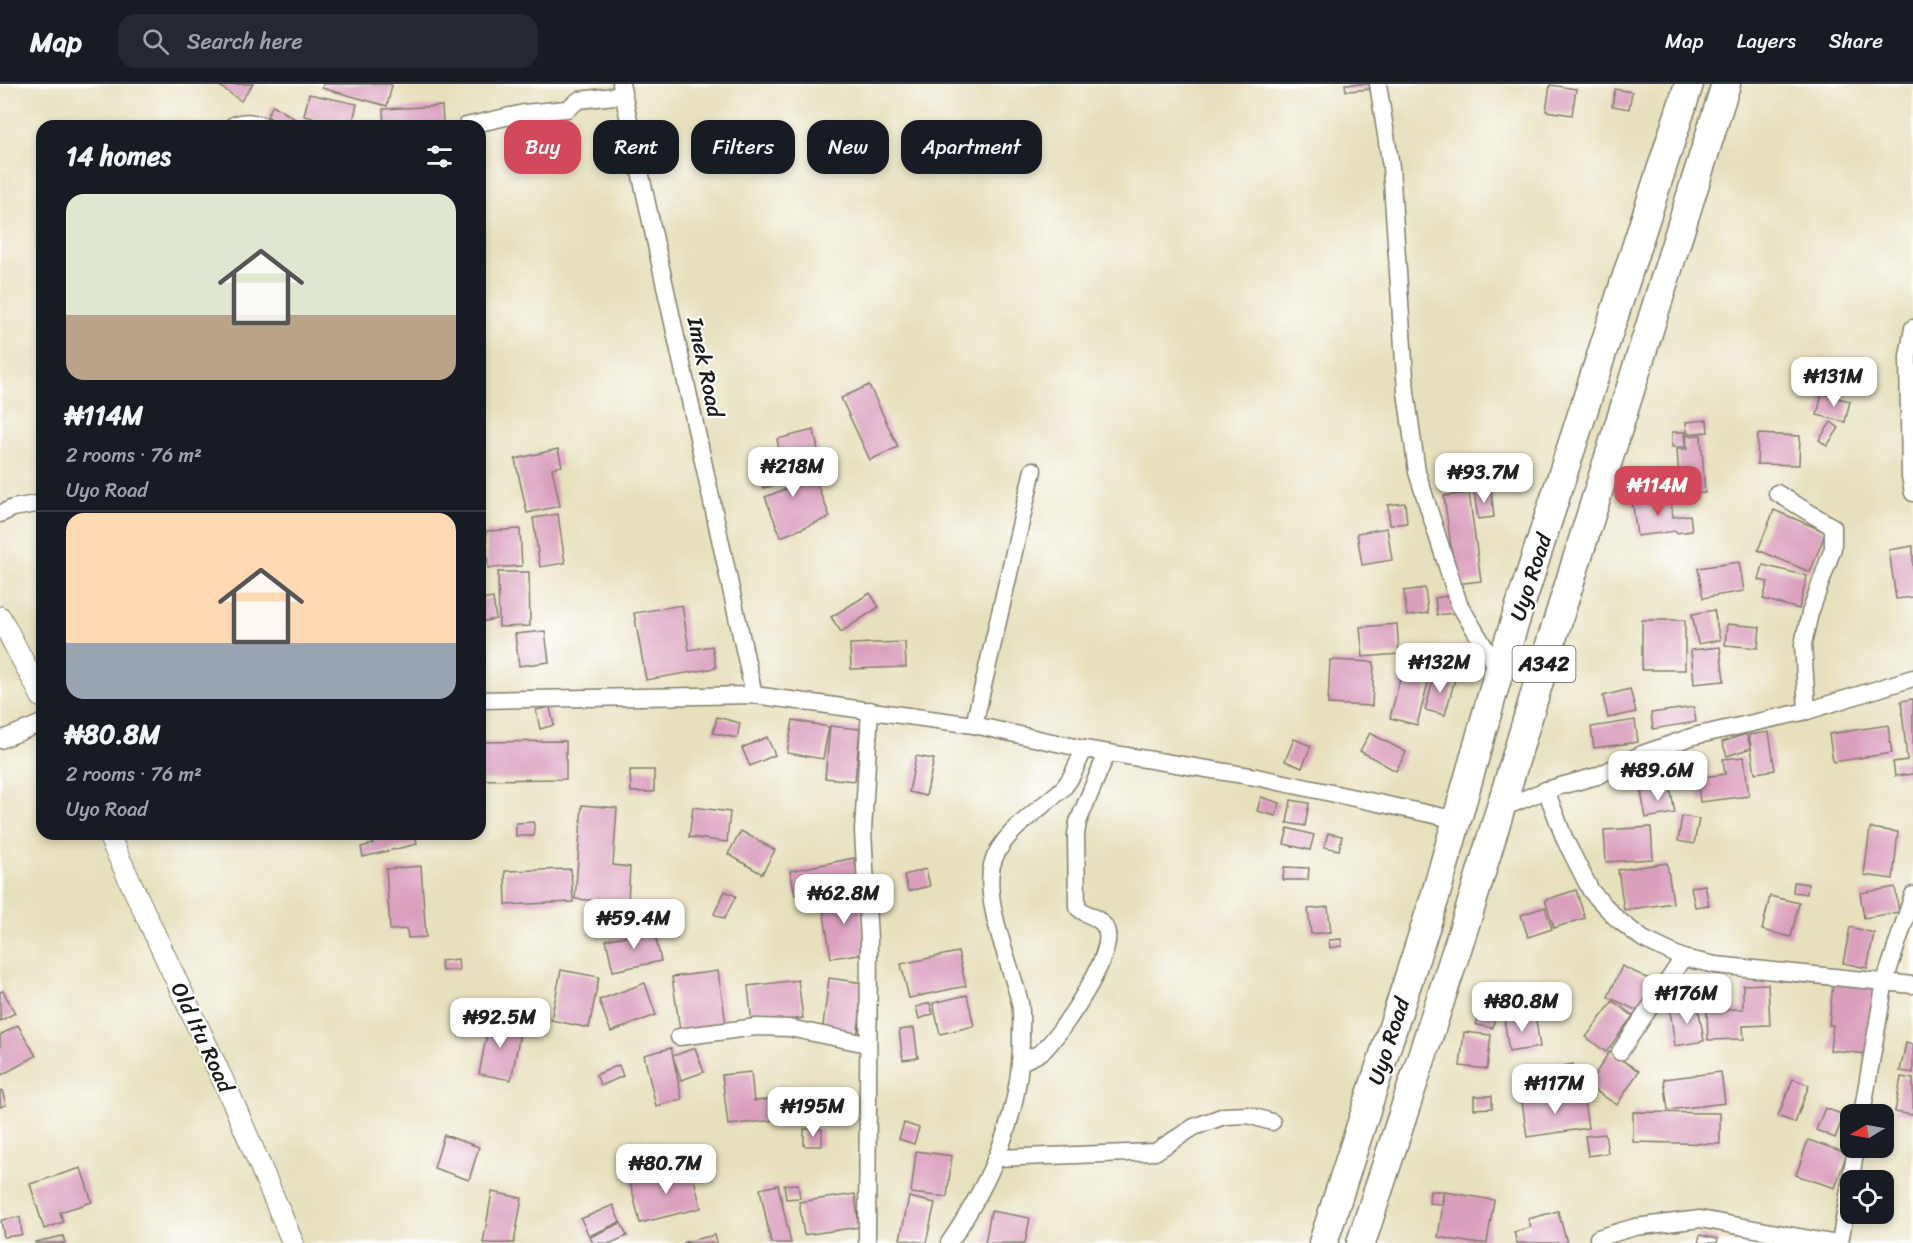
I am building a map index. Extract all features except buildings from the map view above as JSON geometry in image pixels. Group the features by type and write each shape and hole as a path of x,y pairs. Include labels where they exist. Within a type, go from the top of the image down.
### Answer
{"highway":[{"name":"Uyo Road","path":"1323,1243 1458,820 1499,671 1689,84"},
{"name":"Uyo Road","path":"1361,1243 1470,909 1726,84"}],"street":[{"path":"1378,84 1391,167 1406,392 1417,472 1459,604 1499,671"},
{"path":"486,122 524,113 567,109 579,100 622,89"},
{"name":"Imek Road","path":"622,89 754,695"},
{"path":"1913,328 1908,357 1910,476 1913,493"},
{"path":"974,725 1033,470"},
{"path":"1777,493 1833,527 1835,535 1833,548 1810,613 1803,644 1807,711"},
{"path":"0,514 14,508 36,504"},
{"path":"0,616 36,685"},
{"path":"1500,809 1546,790 1597,776 1642,754 1694,736 1807,711 1913,678"},
{"path":"486,700 754,695 974,725 1084,749 1256,777 1458,820"},
{"path":"867,1243 869,940 863,831 870,710"},
{"path":"0,740 36,725"},
{"path":"949,1243 988,1178 996,1158 1017,1095 1021,1062 1020,1006 994,912 990,882 993,863 1006,840 1032,813 1064,788 1084,749"},
{"path":"1021,1062 1044,1050 1066,1021 1099,969 1108,946 1107,931 1096,917 1083,913 1077,907 1076,844 1078,822 1107,753"},
{"path":"1546,790 1565,840 1591,891 1616,918 1643,939 1683,958 1716,965 1913,985"},
{"name":"Old Itu Road","path":"111,840 234,1102 293,1243"},
{"path":"1864,1104 1886,981 1913,895"},
{"path":"1620,1052 1683,958"},
{"path":"679,1037 756,1027 789,1028 867,1044"},
{"path":"996,1158 1155,1152 1194,1127 1224,1116 1248,1115 1272,1122"},
{"path":"1840,1243 1854,1158"},
{"path":"1598,1238 1635,1227 1700,1219 1832,1243"}]}
